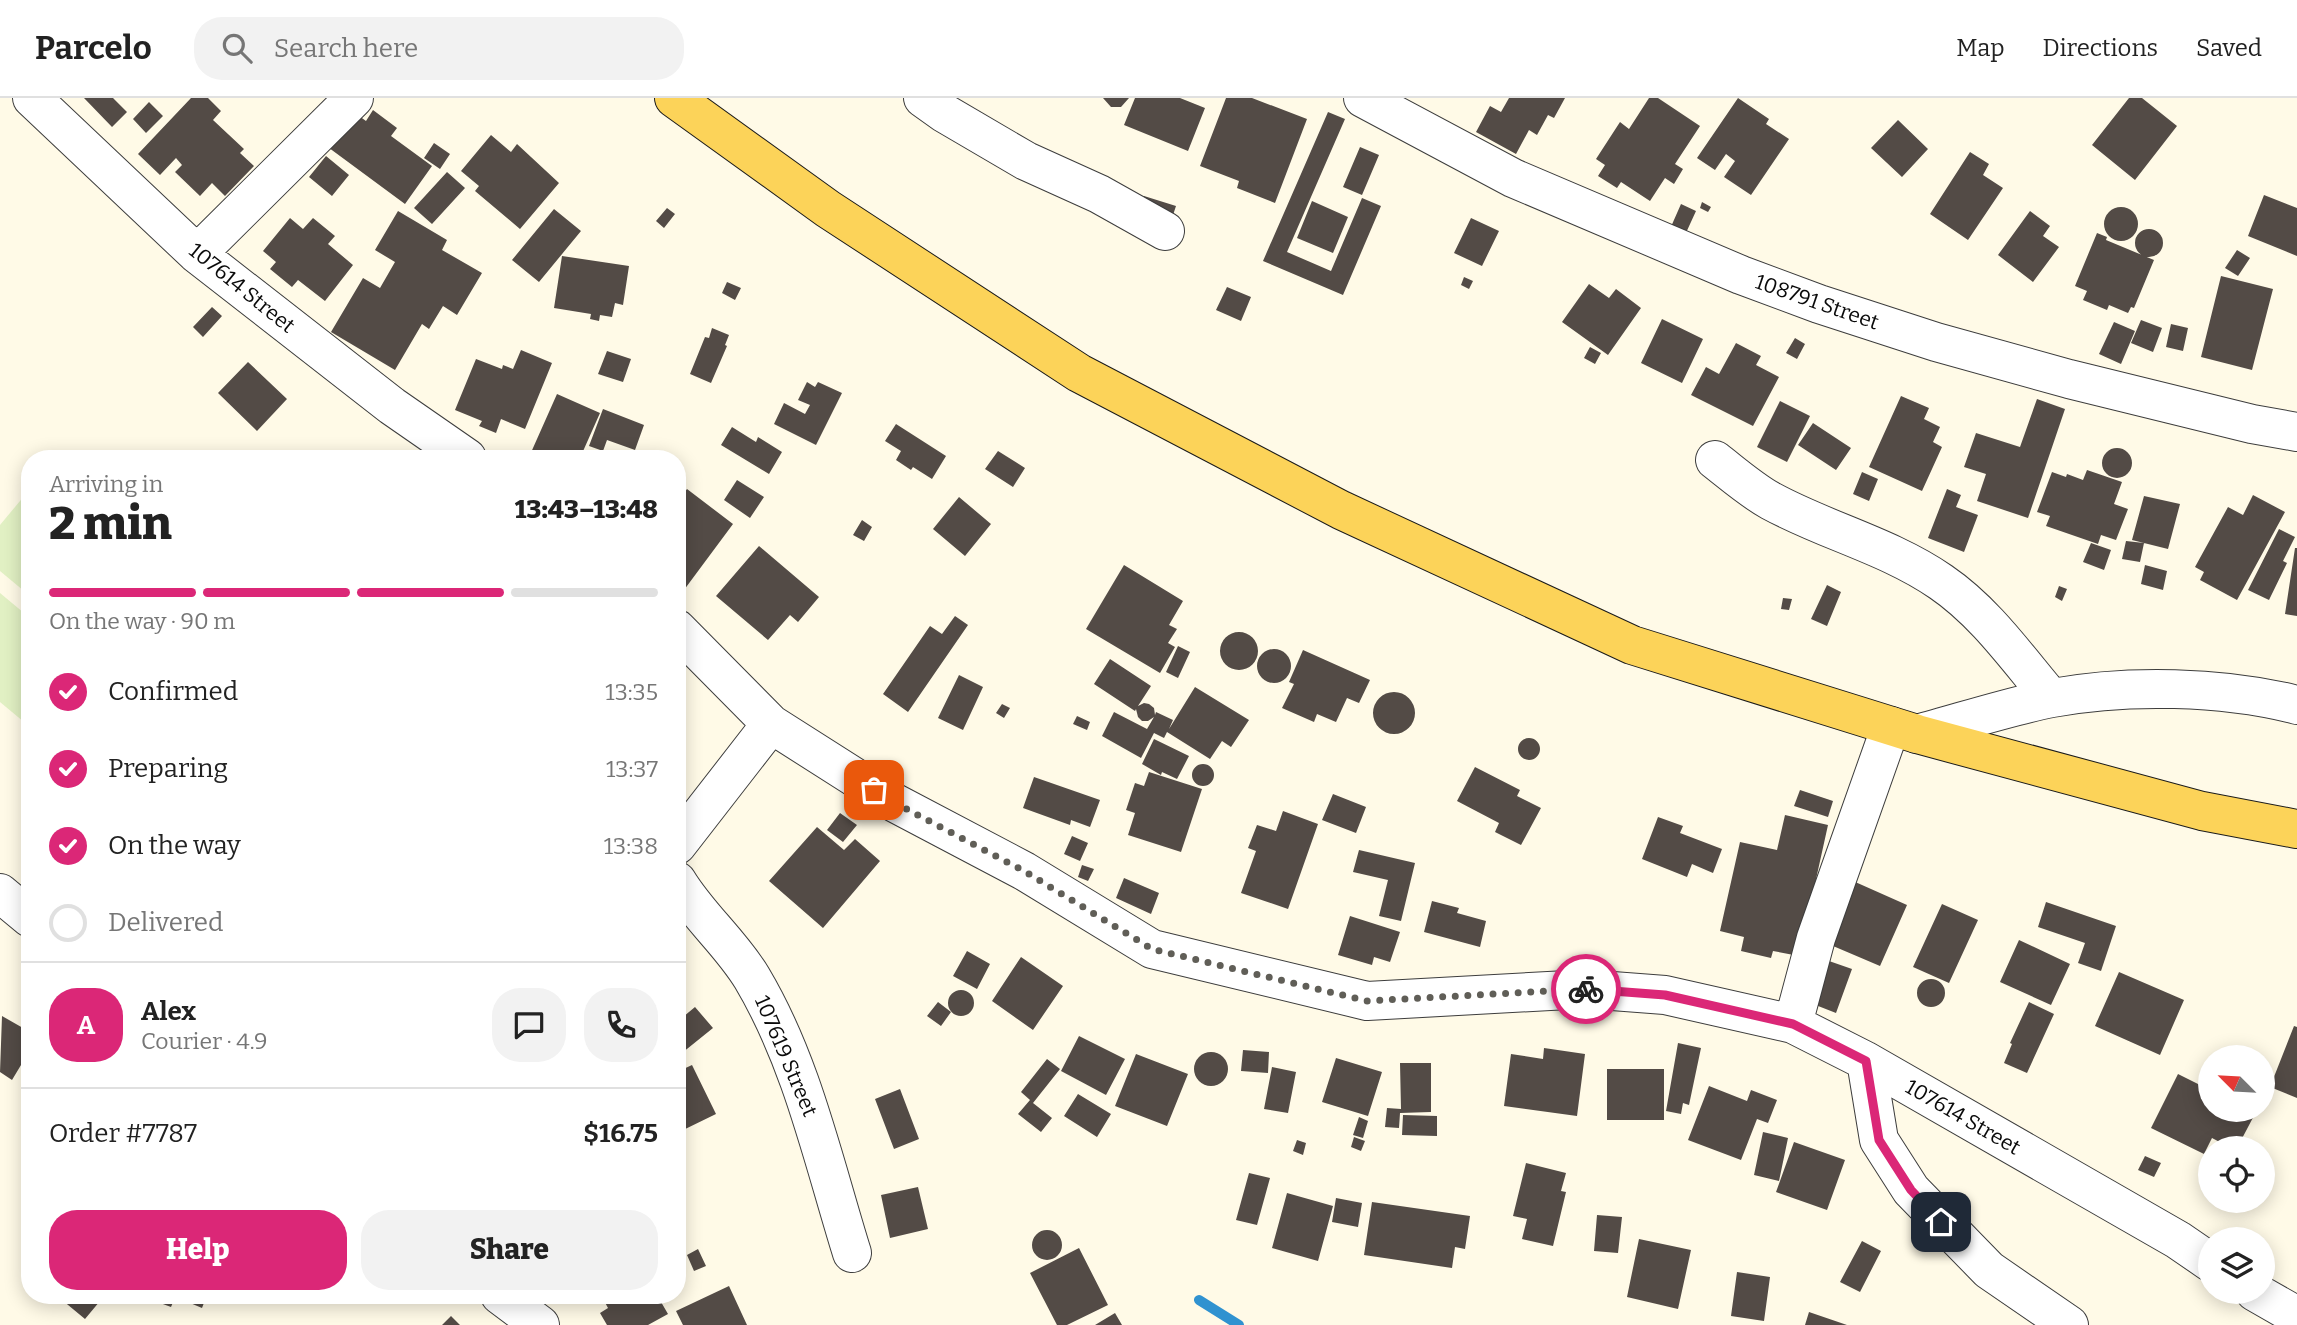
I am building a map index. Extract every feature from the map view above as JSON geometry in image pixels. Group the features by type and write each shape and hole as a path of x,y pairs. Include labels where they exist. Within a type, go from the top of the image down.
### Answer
{"main road":[{"path":"674,98 828,209 1079,373 1329,504 1632,645 1904,730 2202,811 2297,829"}],"street":[{"name":"107614 Street","path":"32,98 197,254 392,406 455,450"},
{"path":"197,254 354,98"},
{"path":"923,98 944,114 1026,161 1099,194 1165,231"},
{"name":"108791 Street","path":"1363,98 1513,178 1741,275 1819,304 1936,342 2069,379 2252,424 2297,432"},
{"path":"1715,460 1772,502 1901,559 1940,581 1974,608 2051,698"},
{"name":"107614 Street","path":"686,638 771,724 895,803 1024,871 1152,949 1367,1001 1586,989 1665,995 1793,1024 1866,1061 2198,1254"},
{"path":"1793,1024 1816,938 1904,730 2051,698 2166,688 2265,697 2297,705"},
{"path":"686,833 771,724"},
{"path":"0,893 21,910"},
{"name":"107619 Street","path":"686,896 750,975 769,1011 801,1086 852,1252"},
{"path":"1866,1061 1879,1140 1911,1190 1989,1270 2069,1325"},
{"path":"2275,1303 2297,1316"},
{"path":"512,1304 540,1325"}],"green space":[{"path":"21,500 21,588 0,571 0,525"},
{"path":"0,593 21,610 21,720 0,702"}],"building":[{"path":"84,98 113,98 127,112 112,127"},
{"path":"191,98 208,98 221,111 213,120 244,149 240,153 254,166 225,196 212,183 200,196 175,172 182,165 176,158 160,175 138,154"},
{"path":"1103,98 1129,98 1121,107 1111,107"},
{"path":"1135,98 1180,98 1205,108 1188,151 1124,125"},
{"path":"1226,98 1252,98 1307,119 1275,203 1237,188 1239,181 1200,166"},
{"path":"1509,98 1565,98 1554,118 1548,115 1537,135 1529,130 1516,154 1476,132 1490,106 1501,112"},
{"path":"1649,98 1658,98 1700,126 1675,164 1683,169 1674,184 1665,178 1650,201 1621,182 1617,188 1598,176 1605,165 1596,159 1620,122 1629,129"},
{"path":"1738,98 1769,119 1766,124 1789,139 1751,195 1724,177 1735,161 1726,154 1715,170 1697,158"},
{"path":"2129,98 2142,98 2177,126 2135,180 2092,145"},
{"path":"149,102 163,116 146,133 133,119"},
{"path":"348,108 366,121 373,110 397,128 391,136 432,166 405,204 321,142"},
{"path":"1328,112 1345,119 1287,252 1331,271 1362,198 1381,206 1343,295 1263,261"},
{"path":"1898,120 1928,149 1902,177 1871,148"},
{"path":"491,135 511,152 517,144 559,183 520,229 475,191 479,186 461,171"},
{"path":"434,143 450,154 440,169 424,158"},
{"path":"1360,147 1379,155 1362,195 1343,187"},
{"path":"1970,152 1989,164 1983,175 2003,188 1968,240 1930,214"},
{"path":"326,156 349,175 332,196 309,177"},
{"path":"447,172 465,188 432,224 414,208"},
{"path":"2264,195 2297,208 2297,256 2248,236"},
{"path":"1144,196 1176,206 1171,221 1138,211"},
{"path":"1312,201 1348,217 1333,253 1297,238"},
{"path":"1702,202 1711,207 1708,212 1700,208"},
{"path":"1681,204 1696,211 1685,235 1670,229"},
{"path":"2121,207 2133,212 2138,224 2133,236 2121,241 2109,236 2104,224 2109,212"},
{"path":"667,208 675,214 664,228 656,221"},
{"path":"554,209 581,231 539,282 512,260"},
{"path":"398,211 447,240 442,250 482,273 457,315 443,306 429,329 422,324 395,370 331,332 363,278 380,288 395,262 375,250"},
{"path":"2030,211 2050,226 2043,236 2059,247 2033,282 1998,255"},
{"path":"290,218 303,229 313,218 335,236 328,244 353,265 325,301 298,280 292,287 270,269 276,262 263,251"},
{"path":"1471,218 1499,231 1482,266 1454,253"},
{"path":"2149,229 2159,233 2163,243 2159,253 2149,257 2139,253 2135,243 2139,233"},
{"path":"2097,233 2107,237 2106,240 2154,260 2134,308 2131,307 2128,313 2109,305 2107,310 2083,300 2087,291 2075,286"},
{"path":"2237,250 2250,258 2238,276 2225,268"},
{"path":"562,256 629,266 623,305 615,303 612,317 600,315 599,321 590,319 591,314 554,308"},
{"path":"2221,276 2273,289 2252,370 2201,357"},
{"path":"1464,277 1473,281 1469,289 1461,285"},
{"path":"727,282 741,288 735,300 722,293"},
{"path":"1589,284 1609,298 1616,289 1641,308 1608,355 1562,322"},
{"path":"1227,287 1251,297 1241,321 1216,310"},
{"path":"212,307 222,316 203,337 193,327"},
{"path":"1662,319 1703,339 1682,383 1641,363"},
{"path":"2141,320 2162,328 2153,352 2131,343"},
{"path":"2114,322 2135,331 2121,364 2099,354"},
{"path":"2171,324 2188,328 2183,351 2166,347"},
{"path":"712,328 729,335 711,383 690,374 705,337 709,338"},
{"path":"1795,338 1805,344 1797,359 1786,353"},
{"path":"1736,343 1761,356 1756,365 1779,377 1753,426 1691,395 1706,367 1719,374"},
{"path":"1590,347 1601,353 1595,364 1584,358"},
{"path":"521,350 552,363 525,429 501,419 496,433 479,426 482,421 455,410 476,359 502,369 503,365 513,369"},
{"path":"607,351 631,359 623,382 598,374"},
{"path":"248,362 287,399 257,431 218,393"},
{"path":"807,382 815,387 818,382 842,393 816,445 774,424 784,403 805,414 810,405 798,400"},
{"path":"557,394 600,413 584,450 532,450"},
{"path":"1901,396 1929,408 1924,419 1940,427 1933,442 1942,447 1922,491 1869,467"},
{"path":"2037,399 2065,409 2028,518 1977,501 1986,474 1964,467 1976,433 2020,447"},
{"path":"1780,401 1810,416 1787,462 1757,447"},
{"path":"603,409 644,425 635,450 607,440 603,450 589,446"},
{"path":"1813,423 1851,448 1836,470 1798,445"},
{"path":"896,424 946,456 932,479 896,460 901,451 885,441"},
{"path":"732,427 756,442 758,437 782,452 769,474 721,445"},
{"path":"2117,448 2128,452 2132,463 2128,474 2117,478 2106,474 2102,463 2106,452"},
{"path":"998,451 1025,468 1013,487 985,469"},
{"path":"2087,470 2122,482 2114,504 2128,509 2116,540 2101,535 2098,544 2046,526 2050,516 2037,512 2052,472 2083,480"},
{"path":"1862,472 1878,479 1869,501 1853,494"},
{"path":"737,480 764,497 750,518 724,500"},
{"path":"1947,489 1961,495 1956,507 1978,515 1964,552 1928,538"},
{"path":"686,490 733,524 686,587"},
{"path":"2253,495 2285,512 2237,600 2200,580 2204,572 2195,567 2228,507 2243,515"},
{"path":"2144,496 2180,504 2168,549 2132,540"},
{"path":"959,497 991,524 965,556 933,529"},
{"path":"862,520 872,527 864,541 853,535"},
{"path":"2279,529 2295,537 2283,561 2287,563 2269,600 2248,590"},
{"path":"2126,541 2144,543 2140,562 2122,559"},
{"path":"2091,543 2111,550 2104,570 2083,562"},
{"path":"759,546 819,597 798,622 790,615 768,640 716,596"},
{"path":"2297,548 2297,616 2285,614"},
{"path":"1124,565 1183,601 1169,625 1177,629 1168,643 1175,647 1160,673 1086,629"},
{"path":"2145,565 2167,571 2163,590 2141,584"},
{"path":"1827,585 1841,592 1827,626 1811,619"},
{"path":"2059,586 2067,589 2062,601 2055,597"},
{"path":"1783,598 1792,599 1789,610 1781,609"},
{"path":"955,616 968,625 908,712 883,694 930,626 942,634"},
{"path":"1239,632 1253,637 1258,651 1253,665 1239,670 1225,665 1220,651 1225,637"},
{"path":"1178,646 1190,652 1178,678 1166,672"},
{"path":"1274,649 1286,654 1291,666 1286,678 1274,683 1262,678 1257,666 1262,654"},
{"path":"1303,650 1370,680 1359,703 1347,698 1336,722 1317,714 1314,722 1282,708 1294,684 1289,682"},
{"path":"1110,659 1151,686 1138,706 1149,704 1154,708 1155,715 1156,712 1173,720 1169,729 1195,687 1249,720 1231,747 1222,741 1210,759 1167,732 1164,738 1154,733 1141,758 1102,736 1114,712 1147,729 1154,717 1142,721 1136,709 1135,711 1094,684"},
{"path":"959,675 983,687 963,730 938,718"},
{"path":"1394,692 1409,698 1415,713 1409,728 1394,734 1379,728 1373,713 1379,698"},
{"path":"1002,704 1010,708 1004,718 996,713"},
{"path":"1077,716 1090,722 1087,730 1073,724"},
{"path":"1529,738 1539,745 1540,749 1533,759 1529,760 1519,753 1518,749 1525,739"},
{"path":"1154,739 1189,756 1177,779 1162,772 1161,775 1142,764"},
{"path":"1203,764 1211,767 1214,775 1211,783 1203,786 1195,783 1192,775 1195,767"},
{"path":"1475,767 1520,790 1517,796 1541,808 1521,845 1495,832 1499,823 1457,801"},
{"path":"1149,772 1202,789 1181,852 1128,835 1135,813 1126,810 1135,783 1144,786"},
{"path":"1034,777 1100,800 1090,827 1071,820 1070,825 1023,808"},
{"path":"1800,790 1833,801 1828,817 1794,806"},
{"path":"1333,794 1366,807 1356,833 1322,820"},
{"path":"1283,811 1318,824 1288,909 1241,893 1256,851 1248,848 1257,825 1276,831"},
{"path":"840,813 857,825 843,842 827,830"},
{"path":"1785,815 1828,825 1799,956 1773,951 1771,958 1741,951 1744,937 1720,931 1740,842 1777,850"},
{"path":"1658,817 1683,826 1680,833 1722,849 1713,873 1692,864 1687,877 1642,859"},
{"path":"817,827 844,850 855,839 880,861 823,928 769,881"},
{"path":"1072,836 1088,843 1080,861 1064,854"},
{"path":"1359,850 1415,863 1401,921 1379,916 1388,880 1353,872"},
{"path":"1082,865 1094,869 1088,881 1078,877"},
{"path":"1124,878 1159,893 1151,914 1116,898"},
{"path":"1853,881 1907,905 1880,966 1826,943"},
{"path":"1432,901 1459,908 1457,913 1486,921 1480,947 1424,932"},
{"path":"2046,902 2116,926 2101,971 2078,963 2085,943 2038,927"},
{"path":"1942,904 1978,920 1949,983 1913,967"},
{"path":"1350,916 1400,932 1390,962 1374,957 1372,965 1338,955"},
{"path":"2019,940 2070,964 2051,1005 2000,982"},
{"path":"967,951 990,964 977,989 953,976"},
{"path":"1021,957 1063,986 1033,1030 992,1001"},
{"path":"1829,961 1852,969 1836,1013 1813,1004"},
{"path":"2119,972 2184,1000 2160,1055 2095,1026"},
{"path":"1931,979 1941,983 1945,993 1941,1003 1931,1007 1921,1003 1917,993 1921,983"},
{"path":"961,990 970,994 974,1003 970,1012 961,1016 952,1012 948,1003 952,994"},
{"path":"938,1002 951,1012 941,1026 927,1016"},
{"path":"2029,1002 2054,1014 2027,1073 2004,1063"},
{"path":"695,1007 713,1028 686,1050 686,1014"},
{"path":"2,1016 21,1027 21,1065 12,1080 0,1072"},
{"path":"2294,1026 2297,1027 2297,1098 2275,1089 2275,1074"},
{"path":"1079,1036 1125,1059 1106,1095 1061,1071"},
{"path":"1678,1043 1701,1048 1689,1105 1683,1103 1681,1114 1666,1111"},
{"path":"1544,1048 1585,1054 1577,1116 1504,1106 1511,1054 1543,1059"},
{"path":"1243,1050 1269,1052 1268,1073 1241,1071"},
{"path":"1211,1052 1223,1057 1228,1069 1223,1081 1211,1086 1199,1081 1194,1069 1199,1057"},
{"path":"1136,1054 1188,1074 1167,1126 1115,1106"},
{"path":"1336,1058 1382,1072 1368,1116 1322,1102"},
{"path":"1047,1059 1060,1069 1033,1103 1052,1118 1041,1132 1018,1114 1030,1100 1021,1092"},
{"path":"1400,1063 1431,1063 1431,1112 1400,1113 1399,1128 1385,1127 1387,1108 1401,1109"},
{"path":"692,1065 716,1114 686,1129 686,1068"},
{"path":"1272,1067 1296,1072 1288,1113 1264,1109"},
{"path":"1607,1069 1664,1069 1664,1120 1607,1120"},
{"path":"2178,1074 2198,1084 2198,1122 2251,1122 2243,1136 2198,1136 2198,1151 2151,1128"},
{"path":"1709,1086 1747,1101 1751,1090 1777,1100 1768,1123 1757,1119 1741,1160 1688,1140"},
{"path":"900,1089 919,1139 894,1149 875,1099"},
{"path":"1078,1094 1111,1114 1097,1137 1064,1116"},
{"path":"1403,1115 1437,1116 1437,1136 1402,1135"},
{"path":"1359,1117 1368,1121 1363,1138 1353,1135"},
{"path":"1763,1132 1788,1138 1779,1181 1754,1175"},
{"path":"1354,1137 1365,1141 1361,1151 1351,1147"},
{"path":"1297,1140 1306,1143 1303,1155 1293,1151"},
{"path":"1794,1142 1845,1160 1827,1210 1776,1192"},
{"path":"2145,1156 2161,1163 2154,1177 2138,1170"},
{"path":"1526,1163 1566,1173 1561,1191 1566,1192 1553,1246 1522,1239 1527,1219 1513,1216"},
{"path":"1249,1173 1270,1178 1257,1225 1236,1220"},
{"path":"918,1187 928,1229 890,1238 881,1195"},
{"path":"1287,1193 1333,1206 1318,1261 1272,1248"},
{"path":"1336,1198 1362,1203 1358,1227 1332,1222"},
{"path":"1372,1202 1470,1216 1465,1249 1455,1247 1452,1268 1364,1255"},
{"path":"1597,1215 1622,1217 1618,1253 1594,1251"},
{"path":"1047,1230 1058,1234 1062,1245 1058,1256 1047,1260 1036,1256 1032,1245 1036,1234"},
{"path":"1639,1239 1691,1250 1678,1309 1627,1297"},
{"path":"1862,1241 1881,1251 1860,1292 1840,1282"},
{"path":"1079,1248 1108,1305 1067,1325 1057,1325 1030,1273"},
{"path":"698,1249 706,1266 694,1271 687,1255"},
{"path":"1737,1272 1770,1277 1764,1321 1731,1316"},
{"path":"729,1286 747,1325 683,1325 676,1311"},
{"path":"67,1304 98,1304 85,1319"},
{"path":"606,1304 662,1304 668,1314 648,1325 607,1325 600,1313 608,1308"},
{"path":"1809,1312 1847,1325 1805,1325"},
{"path":"1115,1313 1122,1325 1095,1325"},
{"path":"451,1316 460,1325 442,1325"}],"waterway":[{"path":"1199,1300 1239,1325"}],"way so far":[{"path":"874,790 1024,871 1152,949 1367,1001 1586,989"}],"route":[{"path":"1586,989 1665,995 1793,1024 1866,1061 1879,1140 1911,1190 1941,1222"}]}
